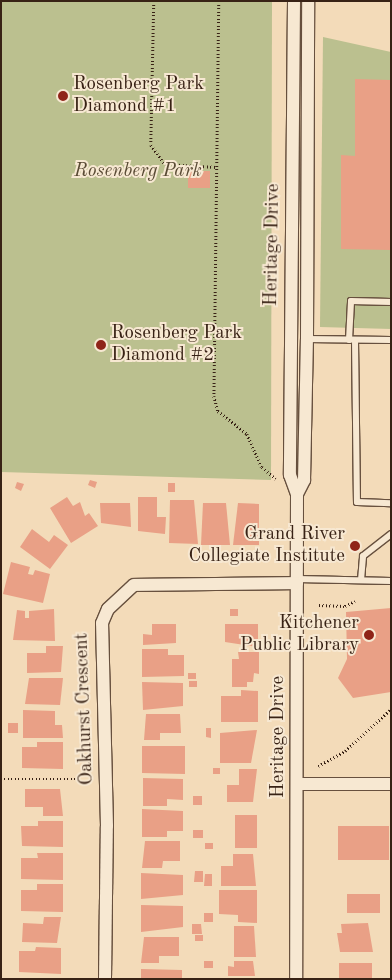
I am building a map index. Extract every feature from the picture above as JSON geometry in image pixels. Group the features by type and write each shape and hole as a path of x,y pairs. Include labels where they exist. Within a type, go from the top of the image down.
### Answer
{"street":[{"name":"Heritage Drive","path":"294,1 308,339 304,480 297,494"},
{"name":"Heritage Drive","path":"296,979 298,784 297,494 290,476 291,340 308,1"},
{"path":"291,340 308,339"},
{"name":"Oakhurst Crescent","path":"105,979 107,826 102,623 108,610 134,585 297,581"},
{"path":"298,784 391,784"}],"lane":[{"path":"391,302 350,301 357,502 391,503"},
{"path":"308,339 391,340"},
{"path":"361,580 364,556 391,534"},
{"path":"297,581 391,581"}],"path":[{"path":"154,1 151,145 166,164 216,167"},
{"path":"219,1 214,396 218,411 247,434 262,467 276,478"},
{"path":"319,605 345,606 355,602"},
{"path":"318,766 345,751 391,709"},
{"path":"1,779 81,779"}],"green space":[{"name":"Rosenberg Park","path":"1,1 272,1 271,480 1,472"},
{"path":"323,37 391,52 391,329 320,327"}],"building":[{"path":"355,79 391,80 391,250 341,249 341,155 355,156"},
{"path":"188,171 210,171 210,188 188,188"},
{"path":"90,480 97,482 95,488 88,485"},
{"path":"17,482 24,484 21,491 15,488"},
{"path":"168,483 175,483 175,492 168,492"},
{"path":"67,497 73,506 80,502 85,516 89,513 98,526 71,543 50,508"},
{"path":"138,497 157,497 157,517 166,517 165,534 138,531"},
{"path":"170,500 194,500 198,544 169,543"},
{"path":"100,503 130,503 131,527 101,523"},
{"path":"203,503 226,503 230,545 201,545"},
{"path":"238,503 259,504 259,545 233,545"},
{"path":"32,529 49,542 54,535 68,545 50,569 20,547"},
{"path":"11,562 30,567 28,574 33,575 35,570 50,574 43,603 3,594"},
{"name":"Kitchener Public Library","path":"391,608 391,692 353,698 338,678 347,659 346,612"},
{"path":"54,609 55,641 13,640 17,610 25,611 25,618 29,618 29,611"},
{"path":"230,609 238,609 238,616 230,616"},
{"path":"152,624 176,624 176,643 143,645 143,634 152,635"},
{"path":"225,624 258,624 258,647 225,642"},
{"path":"46,646 63,646 61,672 27,673 27,653 46,653"},
{"path":"142,649 168,649 168,655 184,655 184,676 142,677"},
{"path":"238,652 259,652 259,674 254,673 253,682 247,682 247,687 232,687 232,659 239,659"},
{"path":"188,673 196,673 196,679 188,679"},
{"path":"29,678 63,678 60,705 25,704"},
{"path":"189,681 197,681 197,687 189,687"},
{"path":"142,682 183,683 183,706 143,710"},
{"path":"241,690 258,691 258,722 221,722 221,696 241,696"},
{"path":"23,710 55,711 55,725 62,725 63,738 23,738"},
{"path":"146,714 180,714 181,733 160,733 160,740 144,740"},
{"path":"8,723 18,723 18,733 8,733"},
{"path":"206,728 211,728 211,738 206,737"},
{"path":"257,730 251,763 220,763 220,733"},
{"path":"37,742 63,742 63,769 22,768 22,747 37,747"},
{"path":"142,746 185,746 185,774 142,773"},
{"path":"213,768 220,768 220,774 213,774"},
{"path":"239,769 257,769 253,802 227,802 227,785 239,785"},
{"path":"143,778 183,779 183,800 167,799 167,806 143,806"},
{"path":"25,789 60,789 63,816 43,816 43,807 25,807"},
{"path":"193,796 202,796 202,805 193,805"},
{"path":"142,809 183,811 183,831 167,831 167,837 142,837"},
{"path":"235,815 257,815 257,848 235,848"},
{"path":"38,821 63,821 63,847 22,846 21,826 38,826"},
{"path":"338,826 389,826 389,860 338,860"},
{"path":"193,830 203,830 203,838 193,838"},
{"path":"145,841 180,841 180,861 163,861 162,868 142,868"},
{"path":"205,843 213,843 213,849 205,849"},
{"path":"37,853 63,853 63,880 21,879 21,858 38,858"},
{"path":"233,854 253,854 256,886 221,886 221,866 233,866"},
{"path":"195,871 203,871 203,882 194,882"},
{"path":"141,873 183,875 183,895 141,899"},
{"path":"205,874 212,874 212,886 204,886"},
{"path":"37,884 63,884 63,912 21,911 21,890 37,890"},
{"path":"219,890 257,890 257,923 238,922 238,915 219,914"},
{"path":"347,894 380,894 380,913 347,913"},
{"path":"141,905 183,906 183,927 141,932"},
{"path":"204,913 213,913 213,922 204,922"},
{"path":"44,917 61,917 57,943 22,942 23,923 43,924"},
{"path":"368,923 373,952 340,952 337,933 342,933 341,924"},
{"path":"192,924 201,924 202,934 192,934"},
{"path":"234,926 254,926 256,957 234,957"},
{"path":"195,935 203,935 203,941 195,941"},
{"path":"144,937 179,937 179,956 159,956 159,963 141,963"},
{"path":"36,947 61,948 61,974 19,972 19,951 35,951"},
{"path":"204,961 213,961 213,968 204,968"},
{"path":"234,961 253,961 255,976 228,976 228,966 234,967"},
{"path":"339,963 372,963 372,979 339,979"},
{"path":"141,969 182,970 182,979 141,979"}],"place":[{"name":"Rosenberg Park Diamond #1","path":"63,96"},
{"name":"Rosenberg Park Diamond #2","path":"101,345"},
{"name":"Grand River Collegiate Institute","path":"355,546"},
{"name":"Kitchener Public Library","path":"369,635"}]}
